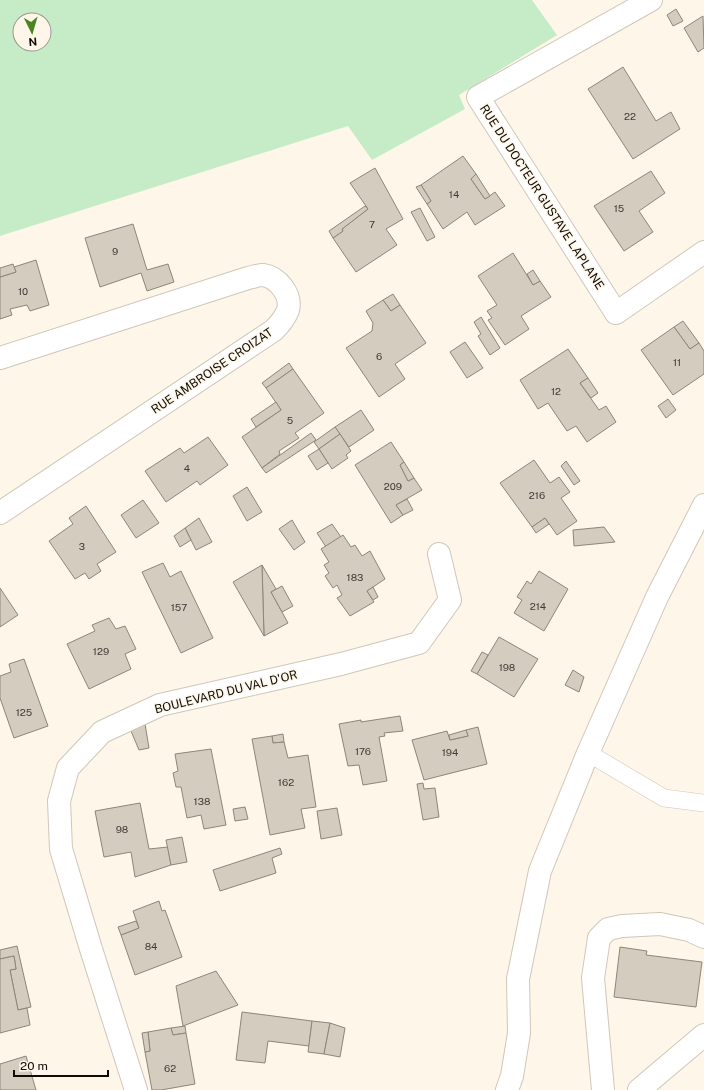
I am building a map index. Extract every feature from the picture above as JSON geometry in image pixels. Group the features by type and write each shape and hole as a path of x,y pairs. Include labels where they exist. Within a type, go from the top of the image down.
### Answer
{"street":[{"name":"RUE DU DOCTEUR GUSTAVE LAPLANE","path":"651,0 478,97 616,313 704,252"},
{"name":"RUE AMBROISE CROIZAT","path":"0,358 248,278 263,275 274,278 282,286 287,296 288,308 283,321 274,330 0,513"},
{"path":"506,1090 512,1076 519,1033 518,979 540,871 588,753 657,597 704,505"},
{"name":"BOULEVARD DU VAL D'OR","path":"136,1090 90,949 61,849 59,801 68,768 102,732 160,705 341,664 419,643 450,600 439,554"},
{"path":"603,1090 593,978 599,938 608,929 622,926 660,924 689,930 704,937"},
{"path":"639,1090 704,1035"}],"lane":[{"path":"588,753 664,798 704,803"}],"green space":[{"path":"0,0 532,0 557,35 459,95 465,109 372,160 348,126 0,236"}],"building":[{"path":"676,9 683,21 673,26 667,15"},
{"path":"703,16 704,48 698,52 684,28"},
{"path":"623,67 656,121 671,112 680,129 633,159 588,89"},
{"path":"463,156 476,174 471,179 485,199 495,192 505,206 475,225 467,212 443,229 427,204 431,201 421,185"},
{"path":"375,168 403,219 386,229 397,245 356,272 333,238 368,209 350,183"},
{"path":"651,171 665,193 639,211 653,232 624,251 594,206"},
{"path":"476,174 490,196 485,199 471,179"},
{"path":"421,185 431,201 427,204 416,187"},
{"path":"365,206 368,209 333,238 329,231"},
{"path":"420,208 435,237 427,241 411,212"},
{"path":"133,224 147,270 168,264 174,282 147,291 141,273 100,287 85,238"},
{"path":"513,253 533,285 540,281 551,297 521,316 529,329 505,345 488,320 492,318 487,311 497,305 478,276"},
{"path":"36,260 49,305 30,311 27,305 10,309 12,315 0,319 0,277 16,272 14,267"},
{"path":"13,264 16,272 0,277 0,268"},
{"path":"533,270 540,281 533,285 527,274"},
{"path":"393,294 400,305 391,311 383,300"},
{"path":"383,300 391,311 400,305 426,343 395,364 405,379 379,397 346,348 372,331 373,323 366,311"},
{"path":"481,317 500,348 490,355 478,336 481,334 474,322"},
{"path":"683,321 699,343 690,349 674,327"},
{"path":"674,327 690,349 699,343 704,351 704,374 673,395 641,350"},
{"path":"465,342 483,368 467,378 450,352"},
{"path":"568,349 588,378 580,383 599,410 606,406 616,422 587,442 576,426 567,431 548,403 538,409 520,380"},
{"path":"289,363 293,369 266,388 262,383"},
{"path":"293,369 324,413 295,433 299,438 279,451 280,454 262,468 242,437 281,410 266,388"},
{"path":"588,378 598,393 591,398 580,383"},
{"path":"668,399 676,410 666,418 658,406"},
{"path":"276,402 281,410 256,427 251,419"},
{"path":"361,410 374,430 349,447 335,427"},
{"path":"335,427 340,434 319,449 314,442"},
{"path":"311,433 316,440 266,473 262,468"},
{"path":"340,434 351,451 346,455 348,458 332,469 319,449"},
{"path":"208,437 228,465 200,485 197,481 166,502 145,471 180,448 184,453"},
{"path":"391,442 404,462 400,465 408,481 414,478 422,490 396,505 403,515 391,523 355,465"},
{"path":"319,449 328,463 317,470 308,456"},
{"path":"534,460 550,483 559,477 570,492 561,498 577,521 557,535 545,518 532,527 500,483"},
{"path":"566,461 580,481 574,485 561,466"},
{"path":"404,462 414,478 408,481 400,465"},
{"path":"247,487 262,512 247,521 233,496"},
{"path":"407,499 413,510 403,515 396,505"},
{"path":"143,500 159,523 136,538 121,515"},
{"path":"86,506 116,552 97,564 101,571 89,579 85,573 75,579 49,541 73,524 69,518"},
{"path":"199,518 212,542 196,550 185,528"},
{"path":"545,518 549,524 536,533 532,527"},
{"path":"292,520 305,542 294,550 279,529"},
{"path":"332,524 341,537 326,547 317,533"},
{"path":"604,527 615,542 574,546 573,530"},
{"path":"185,528 191,540 180,547 174,536"},
{"path":"343,535 351,547 355,545 362,556 370,551 385,579 367,591 374,602 350,616 337,598 342,595 337,585 333,588 325,576 329,573 324,565 329,562 321,549"},
{"path":"163,563 170,577 181,571 213,638 181,653 142,572"},
{"path":"262,565 276,589 271,592 288,623 264,636"},
{"path":"262,565 264,636 233,582"},
{"path":"539,571 568,589 544,631 514,613 522,600 517,597 527,581 531,584"},
{"path":"282,586 293,606 282,612 271,592"},
{"path":"373,587 378,597 373,600 367,591"},
{"path":"0,588 18,615 0,627"},
{"path":"109,618 116,629 125,626 136,649 125,654 131,669 89,689 67,644 95,631 92,625"},
{"path":"499,637 538,659 514,697 477,674"},
{"path":"482,652 488,655 477,674 471,671"},
{"path":"24,659 48,726 14,738 0,698 0,676 11,672 9,664"},
{"path":"573,670 584,677 579,692 565,685"},
{"path":"400,716 403,731 384,733 385,736 379,737 387,781 363,785 359,765 348,766 339,724"},
{"path":"145,724 149,748 139,750 131,731"},
{"path":"478,727 487,764 424,780 412,740 447,731 450,740 468,736 466,730"},
{"path":"466,730 468,736 450,740 449,735"},
{"path":"283,734 284,742 273,743 272,736"},
{"path":"272,736 273,743 284,742 288,758 308,755 316,807 301,809 305,828 270,835 252,739"},
{"path":"211,749 226,825 204,829 201,815 187,818 181,787 176,787 173,773 178,771 175,754"},
{"path":"423,783 424,789 435,788 439,817 423,820 417,784"},
{"path":"140,803 149,849 168,847 171,865 135,877 131,852 104,857 95,811"},
{"path":"245,807 248,819 235,821 233,809"},
{"path":"337,808 342,835 321,839 317,811"},
{"path":"182,837 187,862 171,865 166,840"},
{"path":"280,848 282,854 272,858 276,873 220,891 213,870"},
{"path":"159,901 162,911 165,910 182,957 135,975 121,935 139,928 133,911"},
{"path":"136,921 139,928 121,935 118,927"},
{"path":"17,946 31,1007 18,1010 10,970 16,969 14,956 0,959 0,950"},
{"path":"620,947 647,951 646,955 702,962 696,1007 614,997"},
{"path":"14,956 16,969 10,970 18,1010 27,1008 30,1025 0,1033 0,959"},
{"path":"216,971 238,1005 183,1026 176,986"},
{"path":"242,1012 312,1021 309,1046 268,1041 265,1063 236,1060"},
{"path":"312,1021 330,1023 324,1054 308,1052"},
{"path":"330,1023 345,1028 340,1057 324,1054"},
{"path":"185,1026 186,1033 173,1035 171,1028"},
{"path":"171,1028 173,1035 186,1033 195,1084 161,1090 152,1090 145,1052 150,1051 148,1032"},
{"path":"148,1032 150,1051 145,1052 142,1033"},
{"path":"26,1056 36,1090 0,1090 0,1064"}]}
